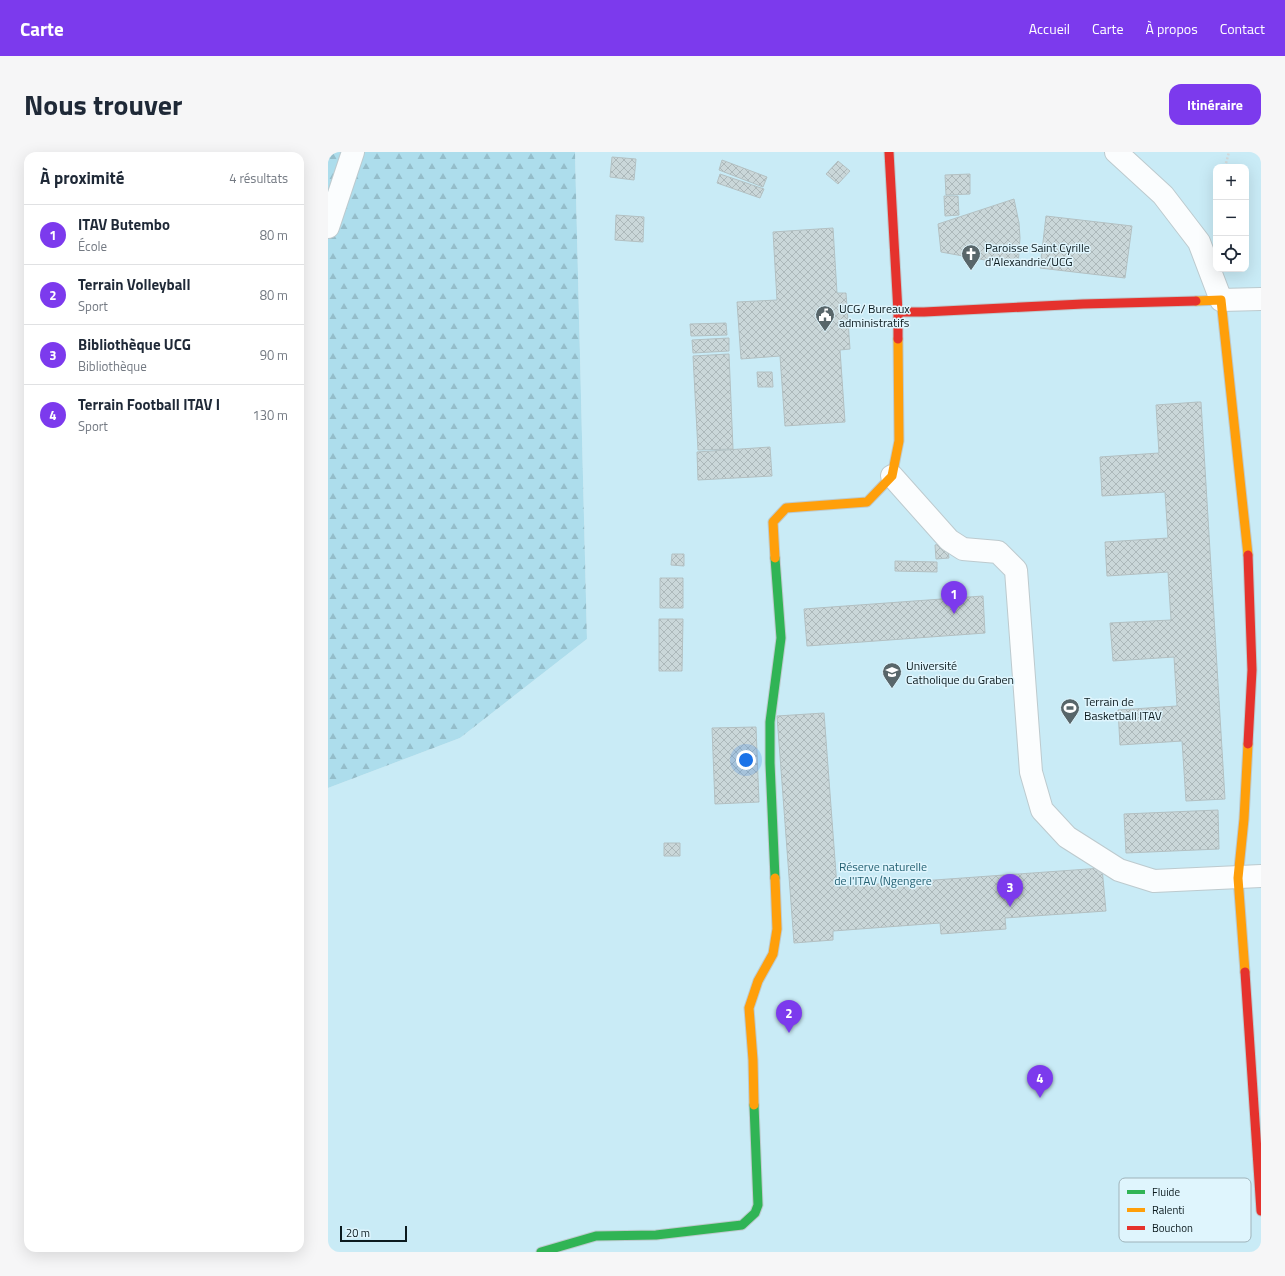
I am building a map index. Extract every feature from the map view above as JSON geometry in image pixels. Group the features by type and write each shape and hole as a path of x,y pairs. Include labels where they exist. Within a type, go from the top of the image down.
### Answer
{"street":[{"path":"328,227 353,152"},
{"path":"541,1252 596,1236 656,1234 742,1225 754,1217 759,1204 757,1187 753,1060 749,1008 758,982 773,954 777,929 770,763 770,722 782,638 773,522 786,508 867,502 892,476 900,441 898,312 889,152"},
{"path":"1116,152 1163,195 1199,242 1221,300 1249,560 1252,662 1244,819 1238,878 1261,1210"},
{"path":"898,312 1083,304 1261,299"},
{"path":"892,476 949,540 963,549 998,552 1016,570 1031,772 1042,810 1067,837 1119,870 1154,881 1261,876"}],"path":[{"path":"1226,164 1229,152"}],"green space":[{"path":"328,152 575,152 587,639 460,738 328,788"},
{"name":"Réserve naturelle de l'ITAV (Ngengere","path":"575,152 1261,152 1261,1252 328,1252 328,788 460,738 587,639"}],"building":[{"path":"612,157 636,159 634,180 610,177"},
{"path":"722,160 767,177 763,187 719,170"},
{"path":"838,161 850,171 838,184 826,174"},
{"path":"720,174 764,189 760,198 717,183"},
{"path":"970,174 970,194 946,195 945,175"},
{"path":"944,196 958,196 959,215 945,216"},
{"path":"1014,199 1019,223 1020,238 1018,266 941,252 938,224"},
{"path":"616,215 644,217 643,242 615,240"},
{"path":"1046,216 1132,226 1125,278 1040,268"},
{"path":"833,228 837,293 846,293 850,349 840,350 845,422 785,426 780,356 741,359 737,302 777,300 773,232"},
{"path":"726,323 727,335 691,336 690,324"},
{"path":"729,338 729,351 693,353 692,340"},
{"path":"729,354 733,449 698,450 693,356"},
{"path":"757,372 772,372 773,387 758,387"},
{"path":"1201,402 1225,799 1186,801 1182,741 1120,745 1118,710 1177,706 1174,657 1113,661 1110,623 1171,620 1168,572 1107,576 1105,542 1168,538 1165,492 1102,496 1100,457 1159,453 1156,405"},
{"path":"770,447 772,476 698,480 697,452"},
{"path":"947,543 949,558 936,559 935,545"},
{"path":"672,554 684,554 684,566 671,565"},
{"path":"895,561 937,562 937,572 895,571"},
{"path":"660,578 683,578 683,608 660,608"},
{"path":"983,596 985,633 807,646 804,609"},
{"path":"659,619 683,619 682,671 659,671"},
{"path":"824,713 837,887 1102,868 1106,911 1005,918 1006,929 941,934 940,923 833,931 833,940 794,943 777,716"},
{"path":"756,727 759,802 715,804 712,728"},
{"path":"1218,810 1219,849 1126,853 1124,814"},
{"path":"664,843 680,843 680,856 664,856"}],"traffic: fast":[{"path":"775,558 781,638 770,722 770,763 775,878"},
{"path":"541,1252 596,1236 656,1235 742,1225 755,1213 758,1205 754,1105"}],"traffic: slow":[{"path":"1196,301 1221,300 1248,555"},
{"path":"775,558 773,522 786,508 867,502 892,476 899,441 898,339"},
{"path":"1245,972 1238,878 1244,819 1248,744"},
{"path":"754,1105 753,1060 749,1008 758,981 773,954 777,929 775,878"}],"traffic: jam":[{"path":"889,152 898,312 898,339"},
{"path":"898,312 1196,301"},
{"path":"1248,555 1252,670 1248,744"},
{"path":"1245,972 1261,1211"}],"place":[{"name":"Paroisse Saint Cyrille d'Alexandrie/UCG","path":"971,271"},
{"name":"UCG/ Bureaux administratifs","path":"825,332"},
{"name":"ITAV Butembo","path":"954,614"},
{"name":"Université Catholique du Graben","path":"892,689"},
{"name":"Terrain de Basketball ITAV","path":"1070,725"},
{"name":"Bibliothèque UCG","path":"1010,907"},
{"name":"Terrain Volleyball","path":"789,1033"},
{"name":"Terrain Football ITAV I","path":"1040,1098"}]}
